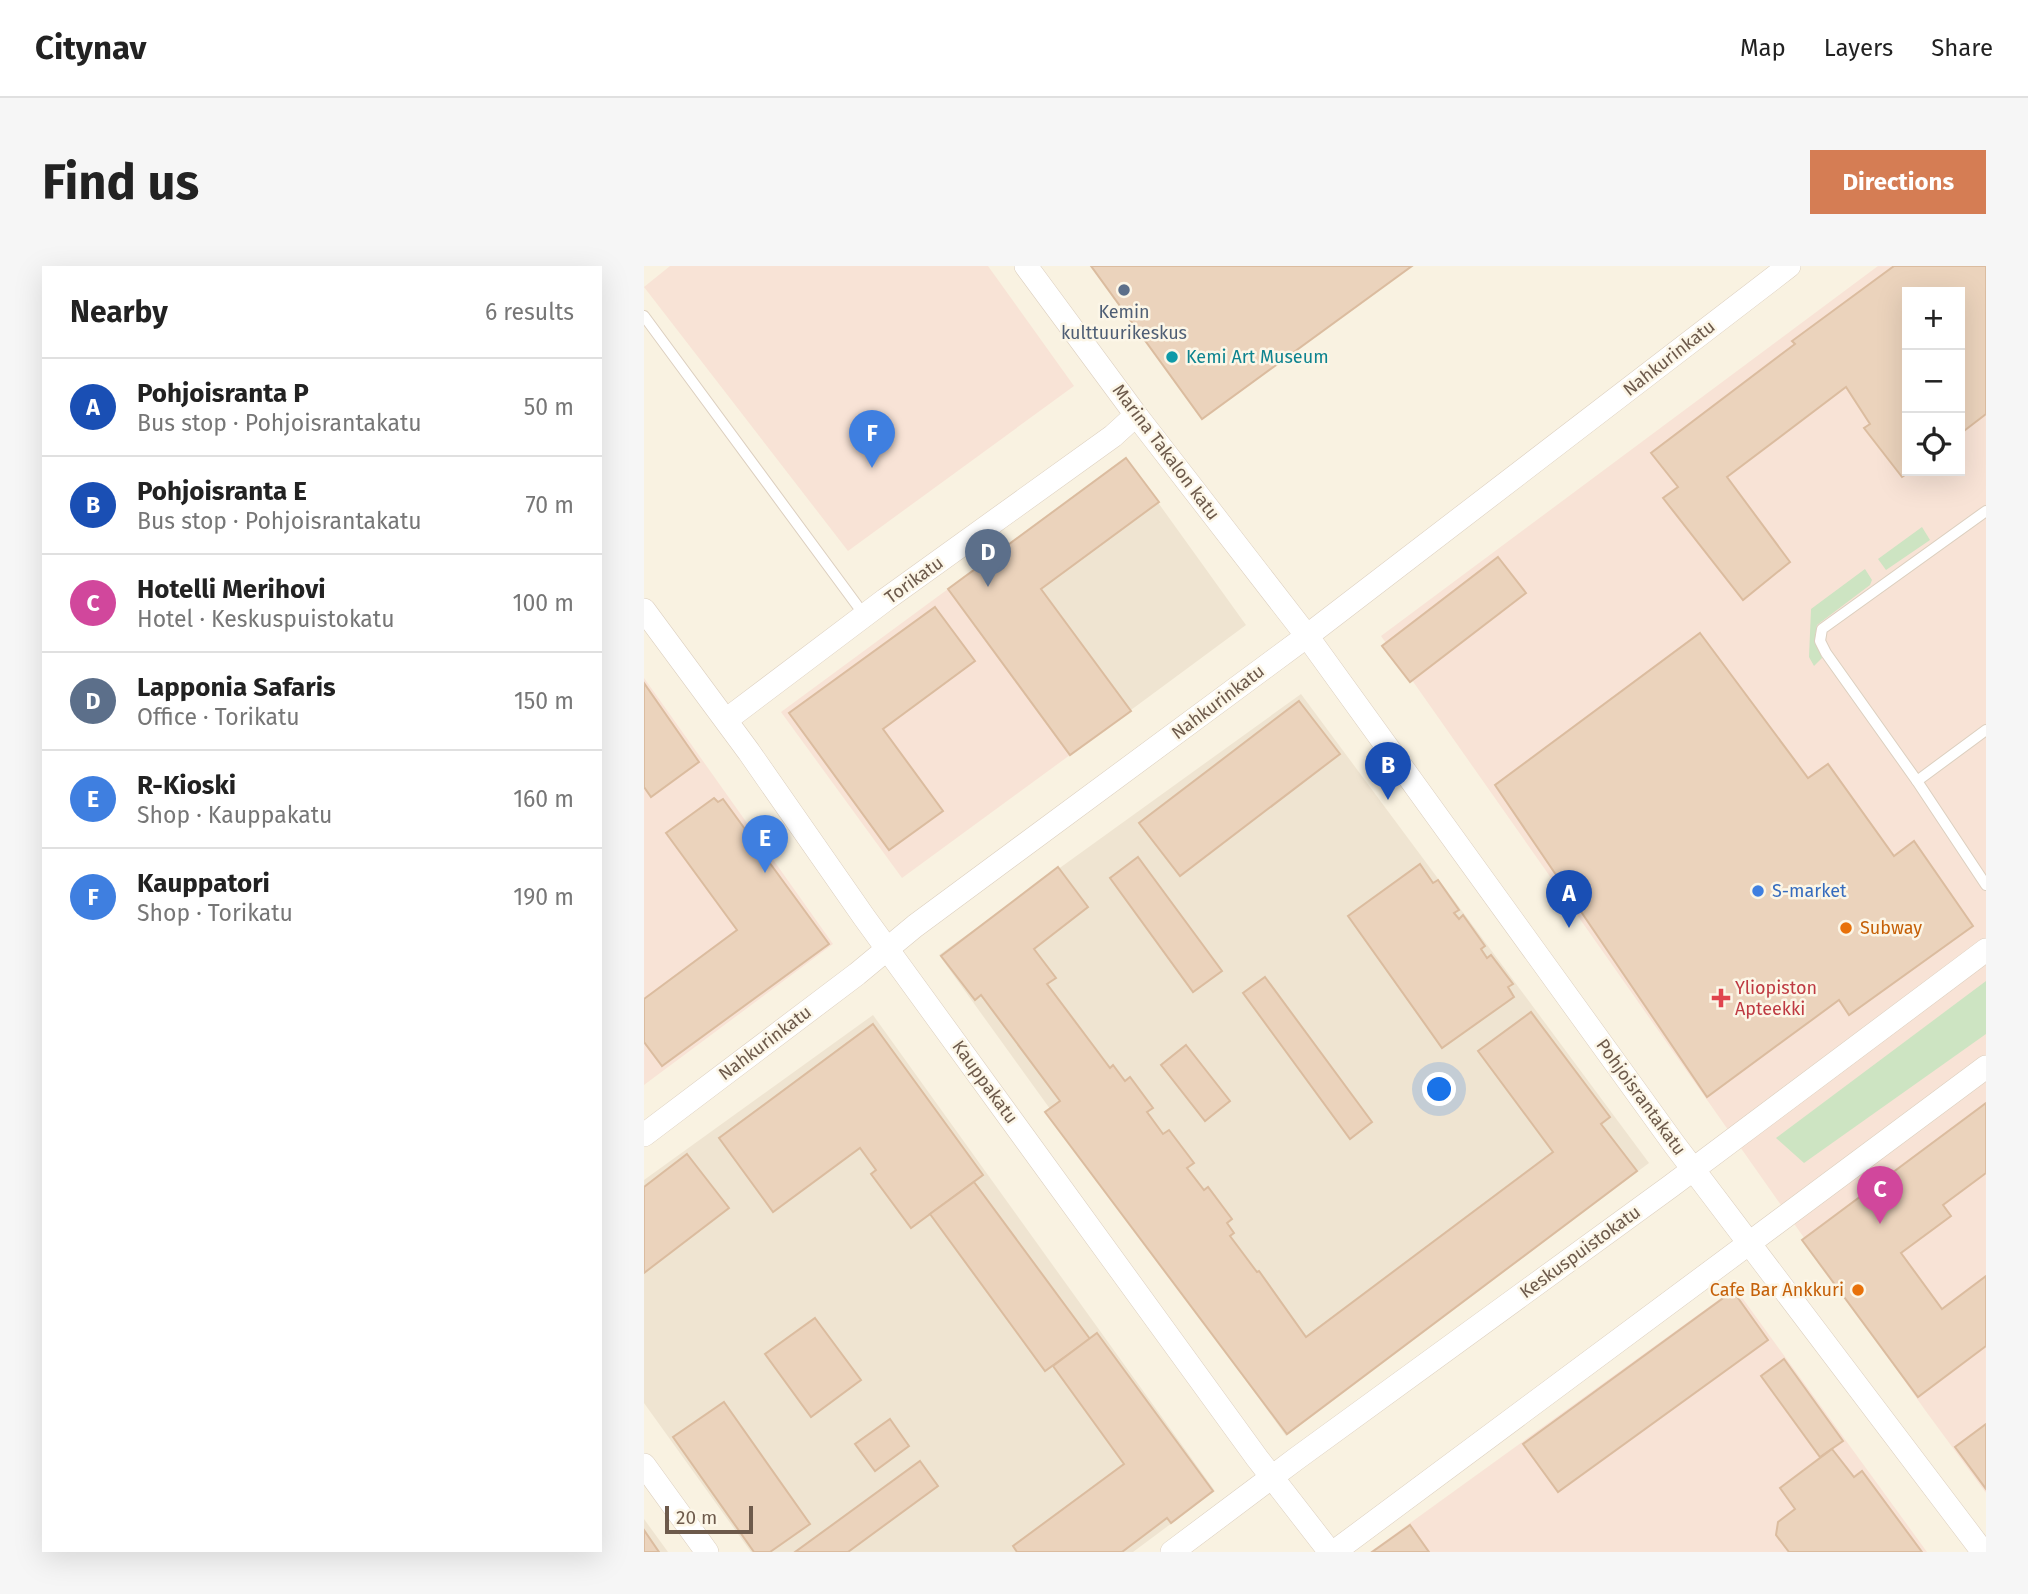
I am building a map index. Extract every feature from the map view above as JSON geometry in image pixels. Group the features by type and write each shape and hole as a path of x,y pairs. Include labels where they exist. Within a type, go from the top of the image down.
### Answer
{"street":[{"name":"Marina Takalon katu","path":"1026,266 1136,415 1307,636"},
{"name":"Nahkurinkatu","path":"644,1135 888,948 1307,636 1789,266"},
{"name":"Torikatu","path":"726,720 1113,436 1136,415"},
{"name":"Kauppakatu","path":"644,610 1272,1477 1332,1552"},
{"name":"Pohjoisrantakatu","path":"1307,636 1693,1168 1983,1552"},
{"name":"Keskuspuistokatu","path":"1172,1552 1986,950"},
{"path":"1332,1552 1986,1067"},
{"path":"644,1465 706,1552"}],"lane":[{"path":"644,316 865,616"},
{"path":"1986,512 1822,629 1820,641 1986,885"},
{"path":"1917,780 1986,730"}],"shaded area":[{"path":"670,266 988,266 1074,386 848,551 644,287"},
{"path":"1878,266 1986,266 1986,1493 1381,636"},
{"path":"1126,458 1246,625 1070,755 948,589"},
{"path":"948,589 1070,755 902,878 781,712"},
{"path":"644,678 833,944 644,1085"},
{"path":"1301,694 1649,1163 1286,1436 939,955"},
{"path":"873,1015 1215,1491 1133,1552 751,1552 644,1403 644,1180"},
{"path":"1735,1288 1927,1552 1370,1552"},
{"path":"644,1519 668,1552 644,1552"}],"green space":[{"path":"1922,527 1930,540 1886,570 1878,559"},
{"path":"1865,569 1872,580 1870,585 1817,625 1815,637 1822,658 1814,666 1809,657 1811,609"},
{"path":"1986,981 1986,1034 1804,1163 1776,1138"}],"building":[{"path":"1091,266 1412,266 1202,419"},
{"path":"1894,266 1986,266 1986,414 1965,430 1965,287 1902,287 1904,476 1902,477 1864,428 1870,424 1846,387 1727,477 1790,562 1743,600 1663,498 1678,487 1651,453 1795,344 1792,341"},
{"path":"1126,458 1159,502 1041,589 1131,711 1070,755 948,589"},
{"path":"1498,557 1526,593 1410,682 1382,646"},
{"path":"935,607 975,661 883,729 943,811 889,850 789,713"},
{"name":"S-market","path":"1700,633 1808,778 1828,764 1894,856 1914,841 1973,926 1849,1015 1839,1000 1707,1097 1495,785"},
{"path":"644,683 699,762 651,797 644,787"},
{"path":"1299,701 1340,754 1180,876 1139,823"},
{"path":"714,798 718,802 723,799 829,944 662,1066 644,1042 644,999 737,930 666,833"},
{"path":"1138,857 1222,971 1193,992 1110,878"},
{"path":"1420,864 1433,883 1438,880 1459,910 1454,913 1459,919 1463,915 1485,946 1481,949 1487,958 1491,955 1513,984 1508,987 1514,997 1442,1048 1348,916"},
{"path":"1058,867 1088,907 1034,949 1056,978 1047,984 1110,1068 1113,1065 1125,1081 1130,1077 1153,1108 1147,1112 1163,1134 1169,1130 1194,1163 1187,1168 1204,1190 1208,1187 1232,1219 1227,1223 1234,1233 1230,1236 1257,1272 1259,1271 1306,1337 1553,1152 1478,1051 1531,1012 1610,1117 1601,1124 1637,1171 1287,1434 1045,1112 1060,1101 981,995 975,1000 941,956"},
{"path":"1265,977 1372,1122 1350,1139 1243,993"},
{"path":"873,1024 983,1175 911,1228 871,1174 876,1170 860,1148 773,1212 719,1138"},
{"path":"1186,1045 1230,1101 1205,1121 1161,1065"},
{"path":"1986,1103 1986,1173 1943,1205 1951,1216 1901,1253 1942,1309 1986,1276 1986,1346 1918,1397 1802,1240"},
{"path":"687,1154 729,1208 644,1273 644,1187"},
{"path":"974,1182 1090,1339 1045,1371 930,1214"},
{"path":"1733,1291 1768,1340 1558,1492 1523,1444"},
{"path":"815,1318 861,1380 811,1417 765,1354"},
{"path":"1097,1333 1213,1491 1171,1523 1167,1518 1122,1552 1017,1552 1013,1546 1124,1464 1053,1366"},
{"path":"1784,1359 1843,1441 1820,1457 1761,1376"},
{"path":"724,1402 810,1524 770,1552 754,1552 673,1437"},
{"path":"890,1419 909,1446 875,1471 855,1444"},
{"path":"1986,1424 1986,1489 1955,1447"},
{"path":"1832,1449 1854,1477 1862,1471 1922,1552 1789,1552 1776,1535 1778,1522 1795,1509 1780,1488"},
{"path":"920,1461 938,1486 848,1552 795,1552"},
{"path":"1410,1525 1429,1552 1372,1552"},
{"path":"644,1530 659,1552 644,1552"}],"place":[{"name":"Kemin kulttuurikeskus","path":"1124,290"},
{"name":"Kemi Art Museum","path":"1172,357"},
{"name":"Kauppatori","path":"872,468"},
{"name":"Lapponia Safaris","path":"988,587"},
{"name":"Pohjoisranta E","path":"1388,800"},
{"name":"R-Kioski","path":"765,873"},
{"name":"S-market","path":"1758,891"},
{"name":"Pohjoisranta P","path":"1569,928"},
{"name":"Subway","path":"1846,928"},
{"name":"Yliopiston Apteekki","path":"1721,998"},
{"name":"Hotelli Merihovi","path":"1880,1224"},
{"name":"Cafe Bar Ankkuri","path":"1858,1290"}]}
